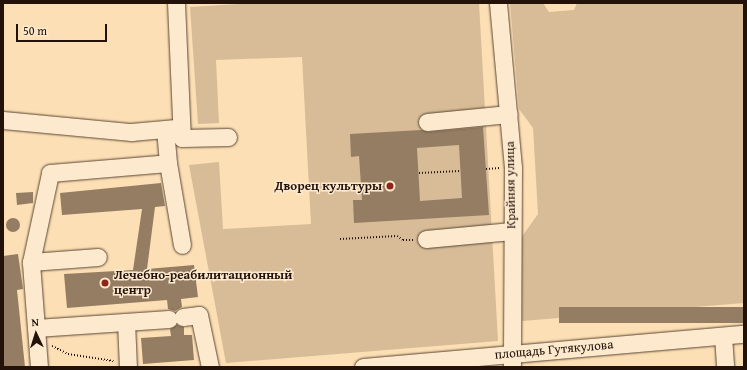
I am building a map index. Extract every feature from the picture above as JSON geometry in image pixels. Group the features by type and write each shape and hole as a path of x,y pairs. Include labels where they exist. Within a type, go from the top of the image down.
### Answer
{"street":[{"path":"176,3 174,128 168,163 182,245"},
{"name":"Крайняя улица","path":"498,3 513,167 513,328 511,360"},
{"path":"427,122 508,114"},
{"path":"3,120 131,132 174,128"},
{"path":"174,128 182,138 228,137"},
{"path":"39,367 31,262 50,173 168,163"},
{"path":"426,239 512,231"},
{"path":"31,262 98,257"},
{"path":"37,333 200,315 210,367"},
{"path":"126,322 128,365"},
{"name":"площадь Гутякулова","path":"363,367 511,360 744,334"},
{"path":"723,336 725,367"}],"path":[{"path":"419,173 460,171"},
{"path":"340,239 397,236 403,240 426,239"},
{"path":"37,333 68,354 128,365"}],"shaded area":[{"path":"255,3 479,3 498,341 226,363 189,165 219,162 223,229 311,224 302,57 216,60 219,123 198,124 190,7"},
{"path":"510,3 543,3 549,12 574,10 577,3 744,3 744,303 522,321 521,238 538,214 533,128 519,109"}],"building":[{"name":"Дворец культуры","path":"483,127 489,215 354,223 353,200 362,200 359,156 351,157 350,134 421,130 428,132","holes":["459,145 462,198 420,201 417,148"]},
{"path":"161,183 165,206 155,207 147,269 194,265 198,297 181,299 182,307 175,311 168,309 167,300 67,308 64,274 133,270 142,209 62,215 60,193"},
{"path":"33,192 33,203 17,205 16,193"},
{"path":"10,218 16,218 20,222 20,228 16,232 10,232 6,228 6,222"},
{"path":"18,254 23,289 17,290 25,367 3,367 3,256"},
{"path":"559,307 744,307 744,323 559,323"},
{"path":"177,325 184,327 184,335 192,335 194,360 143,364 141,338 171,336 170,329"}],"place":[{"name":"Дворец культуры","path":"390,186"},
{"name":"Лечебно-реабилитационный центр","path":"105,283"}]}
